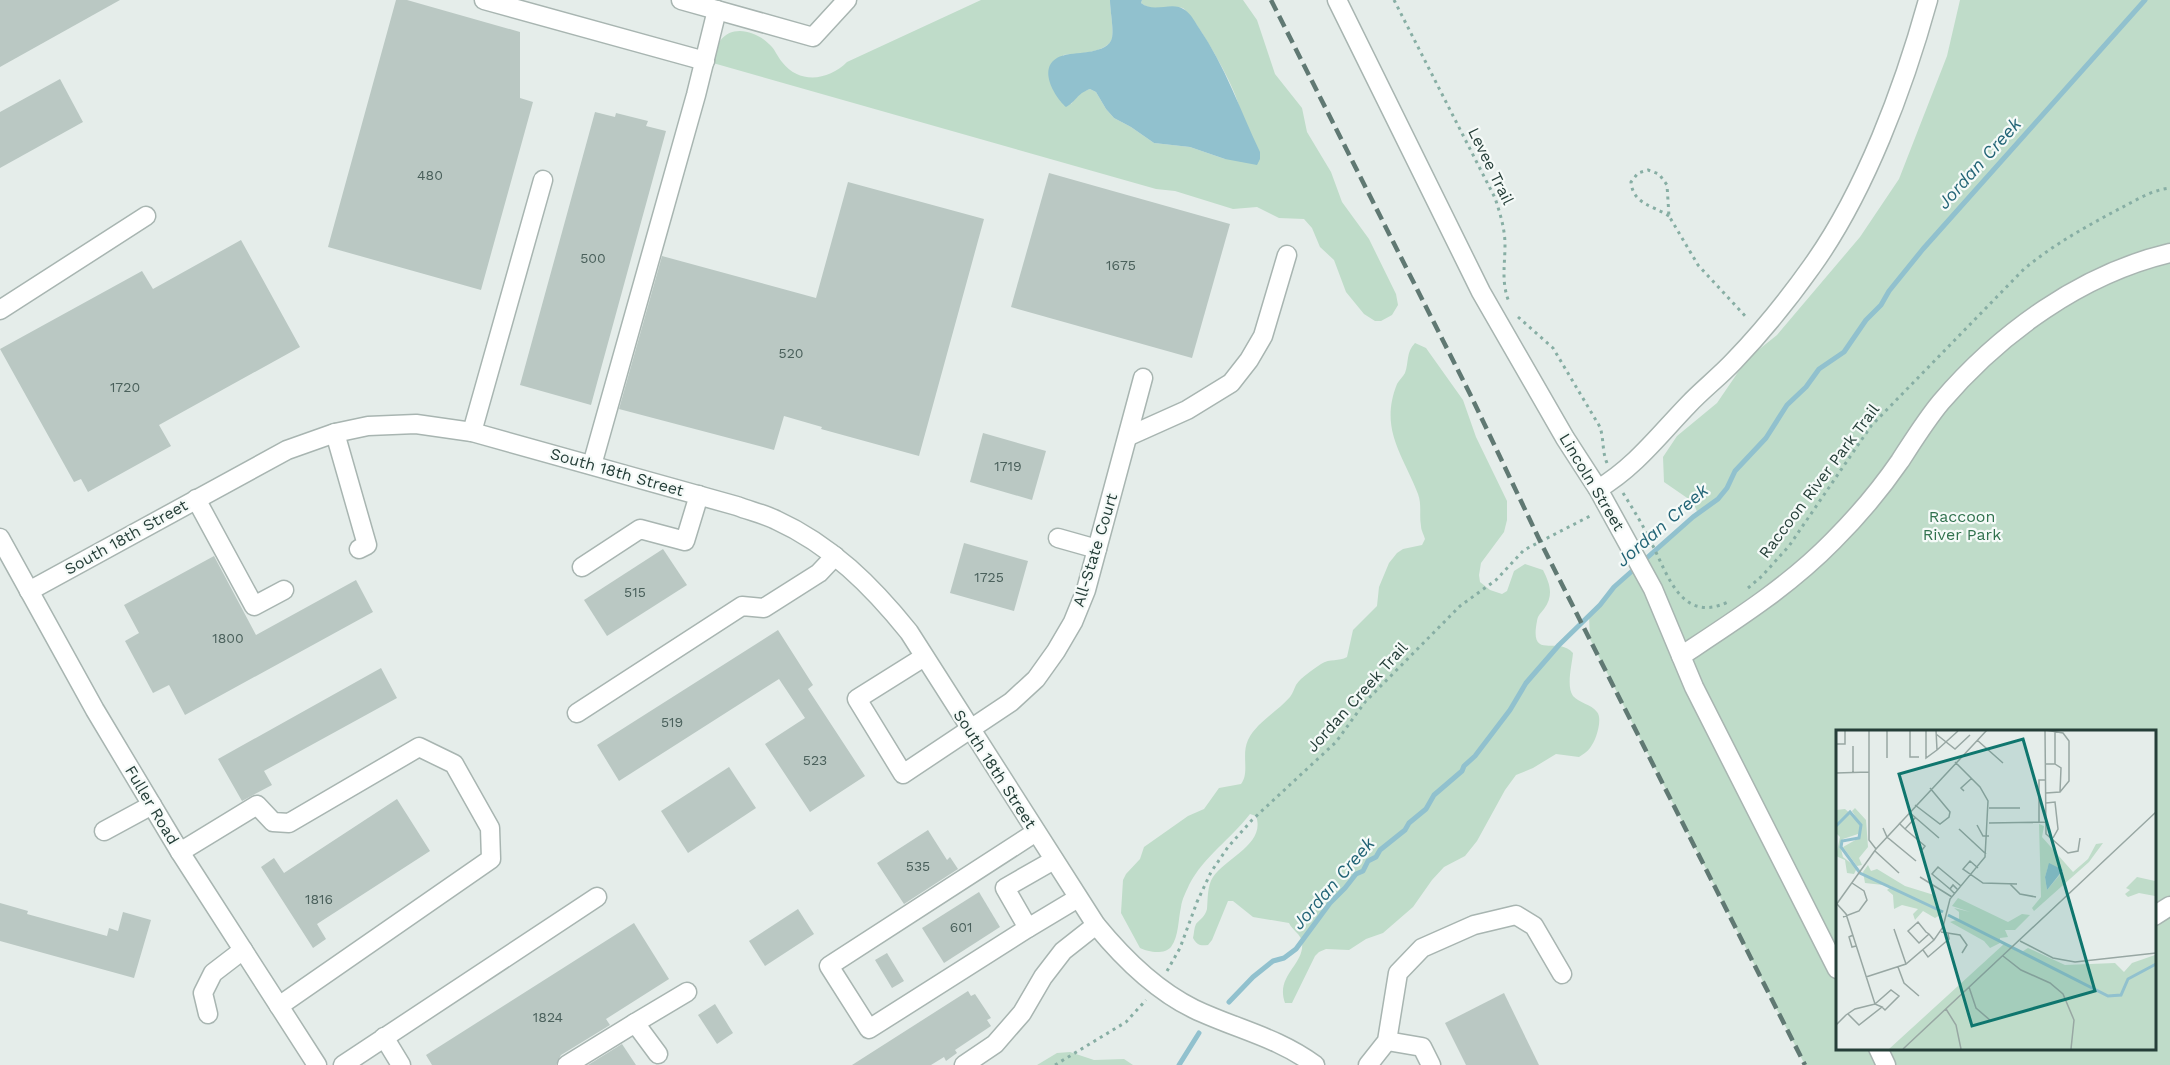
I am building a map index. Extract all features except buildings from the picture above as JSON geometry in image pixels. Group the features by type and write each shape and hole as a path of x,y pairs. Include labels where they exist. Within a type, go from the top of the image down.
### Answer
{"street":[{"path":"484,0 705,61"},
{"path":"681,0 813,37 847,0"},
{"name":"Lincoln Street","path":"1336,0 1481,292 1565,438 1599,489 1653,589 1694,687 1836,967"},
{"path":"1599,489 1615,479 1643,454 1688,405 1735,361 1812,266 1845,213 1896,99 1916,43 1928,0"},
{"path":"592,465 705,61 717,10"},
{"path":"472,432 543,180"},
{"path":"0,310 146,216"},
{"path":"1681,656 1760,604 1798,574 1833,541 1866,506 1940,403 1970,370 2003,340 2040,312 2080,288 2122,269 2170,253"},
{"path":"1129,436 1186,410 1231,383 1249,360 1263,336 1287,255"},
{"name":"All-State Court","path":"924,657 857,699 903,774 1011,702 1036,679 1056,651 1073,622 1086,590 1143,378"},
{"name":"South 18th Street","path":"29,591 287,450 335,433 368,426 416,424 472,432 699,495 776,520 835,556 856,572 909,632 1096,925 1130,963 1173,997 1193,1008 1259,1034 1287,1047 1316,1065"},
{"path":"335,433 368,545 359,549"},
{"path":"582,567 640,529 685,541 699,495"},
{"path":"196,499 254,606 284,590"},
{"name":"Fuller Road","path":"0,538 96,710 180,852 317,1065"},
{"path":"1058,538 1097,549"},
{"path":"577,713 742,606 764,608 819,573 835,556"},
{"path":"180,852 257,805 273,822 289,823 419,747 454,764 490,828 491,859 279,1006"},
{"path":"104,831 152,805"},
{"path":"1036,832 829,966 869,1029 1078,898"},
{"path":"1028,928 1005,888 1054,860"},
{"path":"342,1065 597,897"},
{"path":"2155,915 2170,906"},
{"path":"1368,1065 1388,1041 1398,973 1422,948 1474,925 1516,915 1534,926 1562,974"},
{"path":"964,1065 995,1044 1022,1013 1043,977 1063,951 1096,925"},
{"path":"208,1014 203,993 213,973 243,950"},
{"path":"567,1065 687,992"},
{"path":"635,1023 658,1054"},
{"path":"384,1037 401,1065"},
{"path":"1388,1041 1422,1047 1431,1065"},
{"path":"1879,1050 1886,1065"}],"path":[{"name":"Levee Trail","path":"1394,0 1495,198 1504,228 1504,290 1512,310"},
{"path":"1669,216 1667,185 1659,174 1648,170 1638,173 1631,182 1632,191 1639,200 1669,216 1698,266 1760,331"},
{"name":"Raccoon River Park Trail","path":"1746,589 1762,576 1788,546 1871,426 2024,269 2044,252 2088,225 2146,195 2170,188"},
{"path":"1516,316 1553,348 1600,427 1604,438 1604,458 1608,467"},
{"path":"1625,496 1681,596 1700,608 1711,608 1732,600"},
{"name":"Jordan Creek Trail","path":"1164,975 1180,948 1211,872 1228,847 1252,820 1336,742 1365,702 1452,614 1496,580 1524,550 1599,511"},
{"path":"1055,1065 1126,1022 1149,995"}],"green space":[{"path":"981,0 1110,0 1112,39 1109,44 1090,52 1063,55 1071,104 1079,93 1090,89 1096,92 1114,118 1154,143 1190,147 1225,159 1240,110 1225,72 1198,27 1183,8 1151,8 1141,3 1142,0 1243,0 1257,20 1275,74 1302,108 1307,132 1331,172 1342,202 1369,239 1396,294 1398,305 1392,315 1381,321 1375,321 1364,314 1346,292 1334,260 1320,247 1312,228 1304,219 1279,218 1257,207 1233,209 1175,191 1156,189 713,63 720,41 731,32 744,31 764,39 782,62 797,74 806,77 823,76 832,73 847,62"},
{"name":"Raccoon River Park","path":"1960,0 2170,0 2170,1065 1805,1065 1590,639 1589,616 1614,587 1698,514 1693,502 1664,482 1663,457 1677,436 1717,403 1747,359 1777,335 1860,237 1899,179 1947,56"},
{"path":"1415,343 1426,348 1463,400 1476,437 1507,501 1507,520 1504,532 1481,563 1480,582 1490,590 1502,594 1507,591 1514,571 1525,564 1543,570 1550,594 1547,604 1537,619 1537,641 1546,646 1567,648 1573,653 1571,692 1573,696 1597,712 1599,715 1598,730 1590,748 1579,757 1556,754 1516,775 1505,790 1477,841 1465,856 1444,867 1413,907 1383,933 1366,939 1349,950 1326,949 1319,952 1292,1003 1285,1003 1284,985 1302,950 1301,939 1289,923 1253,917 1233,901 1228,901 1208,945 1199,944 1193,938 1196,924 1207,909 1208,893 1213,877 1255,835 1258,826 1256,816 1250,814 1195,875 1183,898 1176,938 1168,950 1156,952 1140,948 1121,913 1123,880 1140,859 1144,847 1188,816 1204,809 1219,788 1241,784 1245,775 1246,746 1252,734 1290,697 1304,676 1324,662 1347,657 1353,630 1377,606 1379,587 1389,563 1403,549 1422,545 1425,539 1421,528 1419,498 1395,441 1391,415 1392,400 1397,384 1405,373 1409,354"},
{"path":"1070,1052 1094,1060 1124,1059 1133,1065 1037,1065 1057,1053"}],"water":[{"path":"1110,0 1142,0 1141,3 1146,6 1175,6 1189,14 1217,58 1232,88 1260,152 1257,165 1225,159 1190,147 1154,143 1114,118 1096,92 1090,89 1066,107 1052,87 1048,71 1056,59 1065,55 1099,50 1109,43 1112,38"}],"waterway":[{"name":"Jordan Creek","path":"1229,1002 1253,977 1273,961 1284,958 1296,949 1330,903 1356,874 1363,871 1368,861 1376,857 1380,850 1405,830 1409,823 1426,809 1434,795 1462,771 1510,710 1526,683 1559,645 1600,605 1614,587 1693,517 1718,499 1727,488 1735,471 1766,438 1787,405 1806,387 1819,369 1844,352 1866,320 1881,305 1889,291 1923,249 2145,0"},
{"name":"Jordan Creek","path":"1179,1065 1199,1033"}],"railway":[{"path":"1271,0 1471,396 1540,541 1805,1065"}]}
